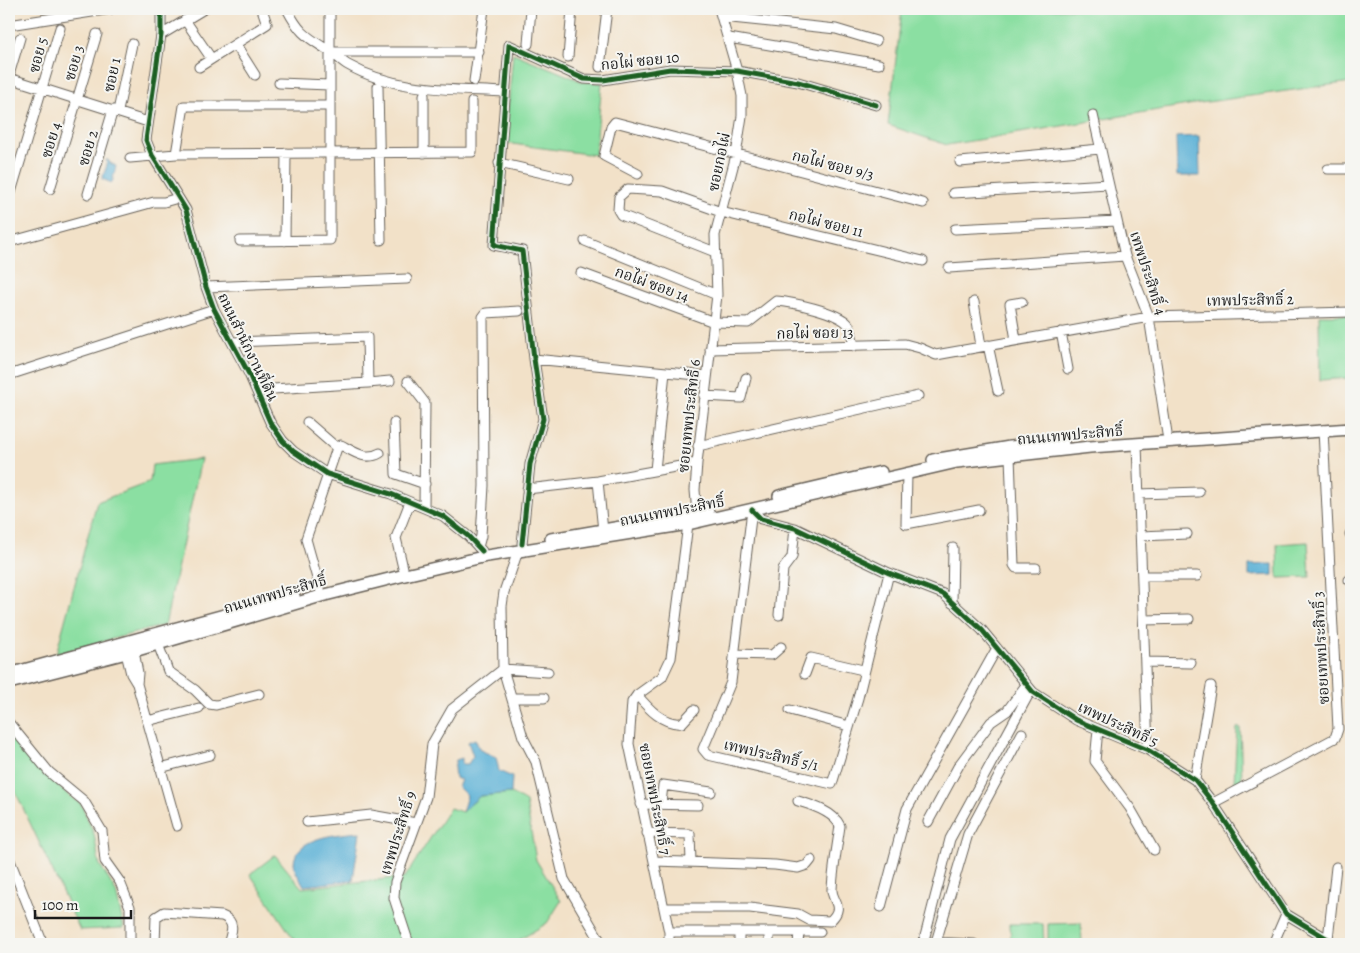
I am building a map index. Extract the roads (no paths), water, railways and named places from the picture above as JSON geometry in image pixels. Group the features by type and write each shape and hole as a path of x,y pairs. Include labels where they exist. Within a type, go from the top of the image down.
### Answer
{"main road":[{"name":"ถนนเทพประสิทธิ์","path":"520,548 697,514 954,455 1010,447 1351,422"},
{"name":"ถนนเทพประสิทธิ์","path":"9,674 404,568 481,551 520,548 688,524 957,462 1137,444 1351,429"},
{"path":"688,524 697,514"},
{"name":"ถนนเทพประสิทธิ์","path":"9,683 130,652 481,551"}],"street":[{"path":"9,24 70,12 111,9"},
{"name":"ถนนสำนักงานที่ดิน","path":"161,9 161,35 146,140 152,155 186,210 206,287 214,309 257,390 270,422 283,441 293,451 328,474 410,502 443,516 481,551"},
{"path":"161,35 204,9"},
{"path":"199,67 267,24 262,9"},
{"path":"287,9 298,29 313,42 348,64 375,77 419,87 505,92 494,245 522,251 543,419 530,464 520,548 504,592 502,606 503,669 523,737 536,762 564,879 602,944"},
{"path":"240,241 330,240 330,9"},
{"path":"474,80 484,9"},
{"path":"528,44 531,9"},
{"path":"568,57 572,9"},
{"path":"600,67 607,9"},
{"path":"720,13 836,30 876,41"},
{"name":"ซอยกอไผ่","path":"714,322 717,295 714,235 722,212 736,155 742,96 729,38 720,13"},
{"path":"185,20 211,58"},
{"name":"ซอย 5","path":"9,199 60,28"},
{"name":"ซอย 3","path":"78,100 97,34"},
{"path":"20,38 9,76 78,100 119,112 130,111 148,118"},
{"path":"729,38 879,64"},
{"name":"ซอย 1","path":"119,112 132,44"},
{"path":"236,45 255,74"},
{"name":"กอไผ่ ซอย 10","path":"505,92 509,45 584,79 603,80 670,69 737,71"},
{"path":"330,52 479,52"},
{"path":"737,71 806,84 876,105"},
{"path":"280,83 329,84"},
{"path":"378,86 381,240"},
{"path":"424,95 424,153"},
{"name":"ซอย 4","path":"50,189 78,100"},
{"path":"130,158 176,154 472,152 472,102"},
{"path":"176,154 184,106 330,106"},
{"name":"ซอย 2","path":"88,194 119,112"},
{"name":"เทพประสิทธิ์ 4","path":"1094,119 1125,256 1149,317 1168,434"},
{"name":"กอไผ่ ซอย 9/3","path":"638,174 604,156 611,127 615,122 923,203"},
{"path":"960,162 1100,148"},
{"path":"285,241 286,154"},
{"path":"499,163 569,179"},
{"path":"1328,169 1351,169"},
{"path":"953,193 1108,184"},
{"name":"กอไผ่ ซอย 11","path":"715,252 621,215 618,210 619,197 628,189 662,191 722,212 923,261"},
{"path":"9,242 177,195"},
{"path":"955,229 1117,221"},
{"path":"585,241 717,295"},
{"path":"949,268 1125,256"},
{"name":"กอไผ่ ซอย 14","path":"581,273 714,322 748,323 773,303 780,301 806,307 844,320 850,327 854,346"},
{"path":"206,287 407,279"},
{"path":"974,302 998,391"},
{"path":"1016,340 1010,304 1022,302"},
{"path":"9,375 214,309"},
{"path":"481,551 484,486 483,317 486,313 519,311"},
{"name":"เทพประสิทธิ์ 2","path":"1016,340 1149,317 1351,312"},
{"name":"ซอยเทพประสิทธิ์ 6","path":"697,514 695,490 698,446 714,322"},
{"path":"1061,332 1068,368"},
{"path":"233,342 367,337 368,382"},
{"name":"กอไผ่ ซอย 13","path":"710,349 905,344 936,355 1016,340"},
{"path":"534,359 707,376"},
{"path":"655,470 665,372"},
{"path":"704,396 741,398 746,378"},
{"path":"257,390 390,381"},
{"path":"408,381 425,403 424,508"},
{"path":"698,446 918,396"},
{"path":"307,422 337,448"},
{"path":"394,423 396,474 425,484"},
{"name":"ซอยเทพประสิทธิ์ 3","path":"1213,803 1335,738 1338,729 1323,430"},
{"path":"320,589 306,539 337,448 341,444 364,456 375,456 380,453"},
{"path":"1137,444 1148,750"},
{"path":"1010,456 1014,566 1016,568 1036,568"},
{"path":"527,489 598,481 697,463"},
{"path":"907,473 906,524 979,510"},
{"path":"598,481 603,531"},
{"path":"1139,494 1199,492"},
{"path":"404,568 396,538 410,502"},
{"name":"เทพประสิทธิ์ 5","path":"752,510 761,519 795,528 889,573 943,594 982,630 1028,687 1076,720 1148,750 1195,780 1213,803 1286,914 1332,942"},
{"name":"เทพประสิทธิ์ 5/1","path":"752,510 732,682 703,749 708,755 832,784 850,726 889,573"},
{"path":"688,524 671,658 662,677 637,695 658,716 670,722 682,723 694,710"},
{"path":"779,615 783,569 792,557 795,528"},
{"path":"1141,536 1187,534"},
{"path":"952,603 953,548"},
{"path":"1143,576 1197,576"},
{"path":"1144,620 1189,619"},
{"path":"158,644 168,672 195,690 209,704 216,705 259,694"},
{"path":"735,654 772,655 781,647"},
{"path":"881,907 907,809 997,648"},
{"path":"130,652 138,672 137,684 146,722 177,826"},
{"path":"804,674 812,658 863,670"},
{"path":"1146,662 1191,663"},
{"path":"503,669 548,672"},
{"name":"เทพประสิทธิ์ 9","path":"409,944 394,898 395,882 426,798 432,744 452,709 503,669"},
{"path":"1195,780 1211,686"},
{"path":"928,822 959,765 991,722 1007,710 1028,687"},
{"path":"974,944 924,943 950,839 1028,687"},
{"name":"ซอยเทพประสิทธิ์ 7","path":"637,695 632,702 629,744 669,932 669,944"},
{"path":"512,698 544,698"},
{"path":"146,722 198,708"},
{"path":"790,710 850,726"},
{"path":"9,724 49,772 84,801 102,831 105,861 120,882 130,906 130,944"},
{"path":"1098,729 1095,762 1130,808 1154,850"},
{"path":"936,942 968,834 1022,733"},
{"path":"160,768 210,754"},
{"path":"661,804 663,785 711,792"},
{"path":"664,908 750,908 798,914 809,920 830,921 835,916 838,907 832,889 840,826 833,818 816,806 798,801"},
{"path":"641,804 698,805"},
{"path":"307,822 371,815 397,818 416,823"},
{"path":"647,833 690,834 691,862"},
{"path":"9,858 43,944"},
{"path":"654,861 775,865 798,868 804,867 811,860"},
{"path":"1332,942 1336,867"},
{"path":"155,944 156,917 164,912 228,918 232,931 228,944"},
{"path":"1273,944 1286,914"},
{"path":"669,932 820,932"},
{"path":"739,932 739,944"},
{"path":"769,932 769,944"},
{"path":"798,944 799,932"}],"water":[{"path":"1199,136 1200,176 1177,176 1176,137"},
{"path":"106,160 116,166 112,183 102,179 107,165"},
{"path":"1273,564 1273,575 1249,576 1249,565"},
{"path":"475,739 480,750 496,757 499,771 512,777 511,793 480,796 462,812 467,796 458,787 461,780 455,778 454,768 456,760 462,758 462,764 468,764 473,756 468,742"},
{"path":"360,832 353,880 304,886 294,867 296,855 302,847 320,838"}]}
